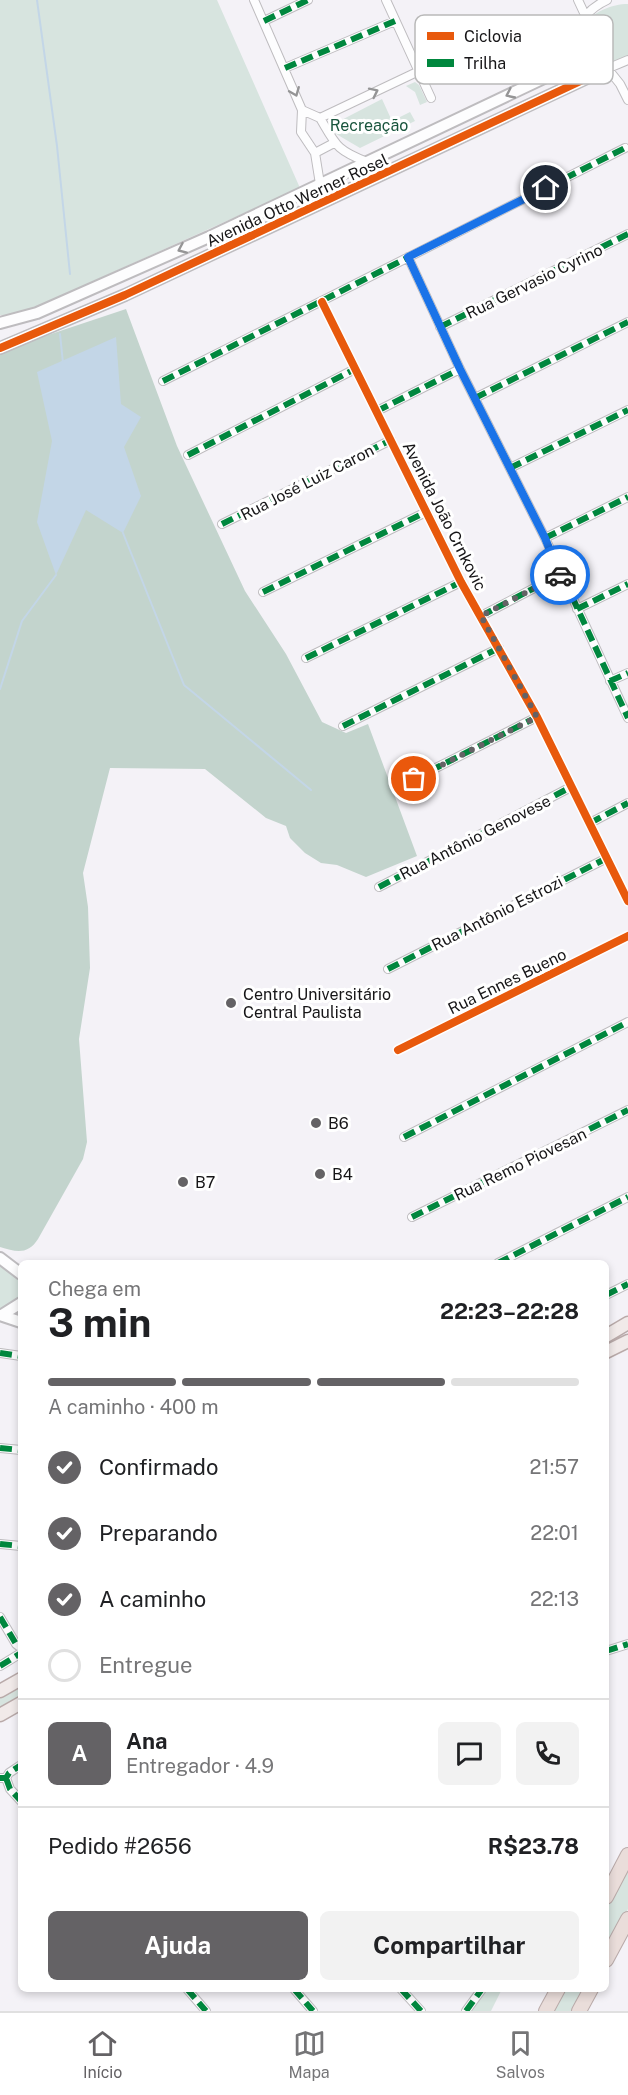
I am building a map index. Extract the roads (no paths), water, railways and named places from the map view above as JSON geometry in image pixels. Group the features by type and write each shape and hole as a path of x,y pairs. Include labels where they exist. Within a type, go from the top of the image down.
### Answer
{"highway":[{"path":"609,1891 628,1855"},
{"path":"609,1954 628,1918"},
{"path":"546,2011 556,1992"},
{"path":"579,2011 589,1992"}],"main road":[{"path":"609,1334 628,1323"},
{"path":"609,1350 628,1341"},
{"path":"0,1691 18,1681"},
{"path":"0,1715 18,1704"}],"street":[{"path":"254,0 302,110 301,132 315,153 320,184 328,201"},
{"path":"264,21 308,0"},
{"path":"386,0 415,63"},
{"path":"578,0 585,15 607,0"},
{"path":"285,68 395,21"},
{"name":"Avenida Otto Werner Rosel","path":"613,67 628,60"},
{"path":"320,118 415,73"},
{"path":"613,77 620,84 628,100"},
{"path":"425,84 431,98"},
{"name":"Avenida Otto Werner Rosel","path":"0,323 48,308 209,237 531,84"},
{"name":"Avenida Otto Werner Rosel","path":"0,348 125,296 576,84"},
{"path":"302,110 320,118 334,143 343,151 367,162 375,178"},
{"path":"315,153 334,143"},
{"path":"163,381 625,148"},
{"name":"Rua Gervasio Cyrino","path":"440,327 628,234"},
{"path":"408,257 460,369 545,538 628,718"},
{"name":"Avenida João Crnkovic","path":"322,302 461,582 537,717 628,902"},
{"path":"475,398 628,322"},
{"path":"188,455 355,369"},
{"path":"377,411 460,369"},
{"path":"510,468 628,410"},
{"name":"Rua José Luiz Caron","path":"222,524 391,440"},
{"path":"545,538 628,497"},
{"path":"263,592 426,512"},
{"path":"481,616 561,574"},
{"path":"306,658 461,582"},
{"path":"577,609 628,584"},
{"path":"343,726 499,648"},
{"path":"610,681 628,673"},
{"path":"414,779 537,717"},
{"name":"Rua Antônio Genovese","path":"379,887 571,787"},
{"path":"590,823 628,803"},
{"name":"Rua Antônio Estrozi","path":"388,969 607,858"},
{"name":"Rua Ennes Bueno","path":"398,1050 628,936"},
{"path":"404,1137 628,1022"},
{"name":"Rua Remo Piovesan","path":"412,1217 628,1110"},
{"path":"504,1260 628,1197"},
{"path":"0,1258 18,1272"},
{"path":"609,1294 628,1284"},
{"path":"1,1315 18,1305"},
{"path":"1,1315 18,1321"},
{"path":"0,1353 18,1356"},
{"path":"0,1448 18,1450"},
{"path":"0,1544 18,1546"},
{"path":"0,1617 18,1646"},
{"path":"609,1650 628,1644"},
{"path":"0,1665 18,1652"},
{"path":"18,1767 3,1778 18,1798"},
{"path":"190,1992 206,2011"},
{"path":"297,1992 313,2011"},
{"path":"404,1992 421,2011"},
{"path":"466,2011 480,1992"}],"water":[{"path":"116,337 121,404 141,417 124,447 141,496 123,533 86,510 56,575 37,522 52,441 37,372"}],"waterway":[{"path":"37,0 57,146 70,274"},
{"path":"60,334 63,363"},
{"path":"123,533 184,685 311,790"},
{"path":"0,689 22,621 56,575"}],"place":[{"name":"Centro Universitário Central Paulista","path":"231,1003"},
{"name":"B6","path":"316,1123"},
{"name":"B4","path":"320,1174"},
{"name":"B7","path":"183,1182"}],"park label":[{"name":"Recreação","path":"369,125"}]}
